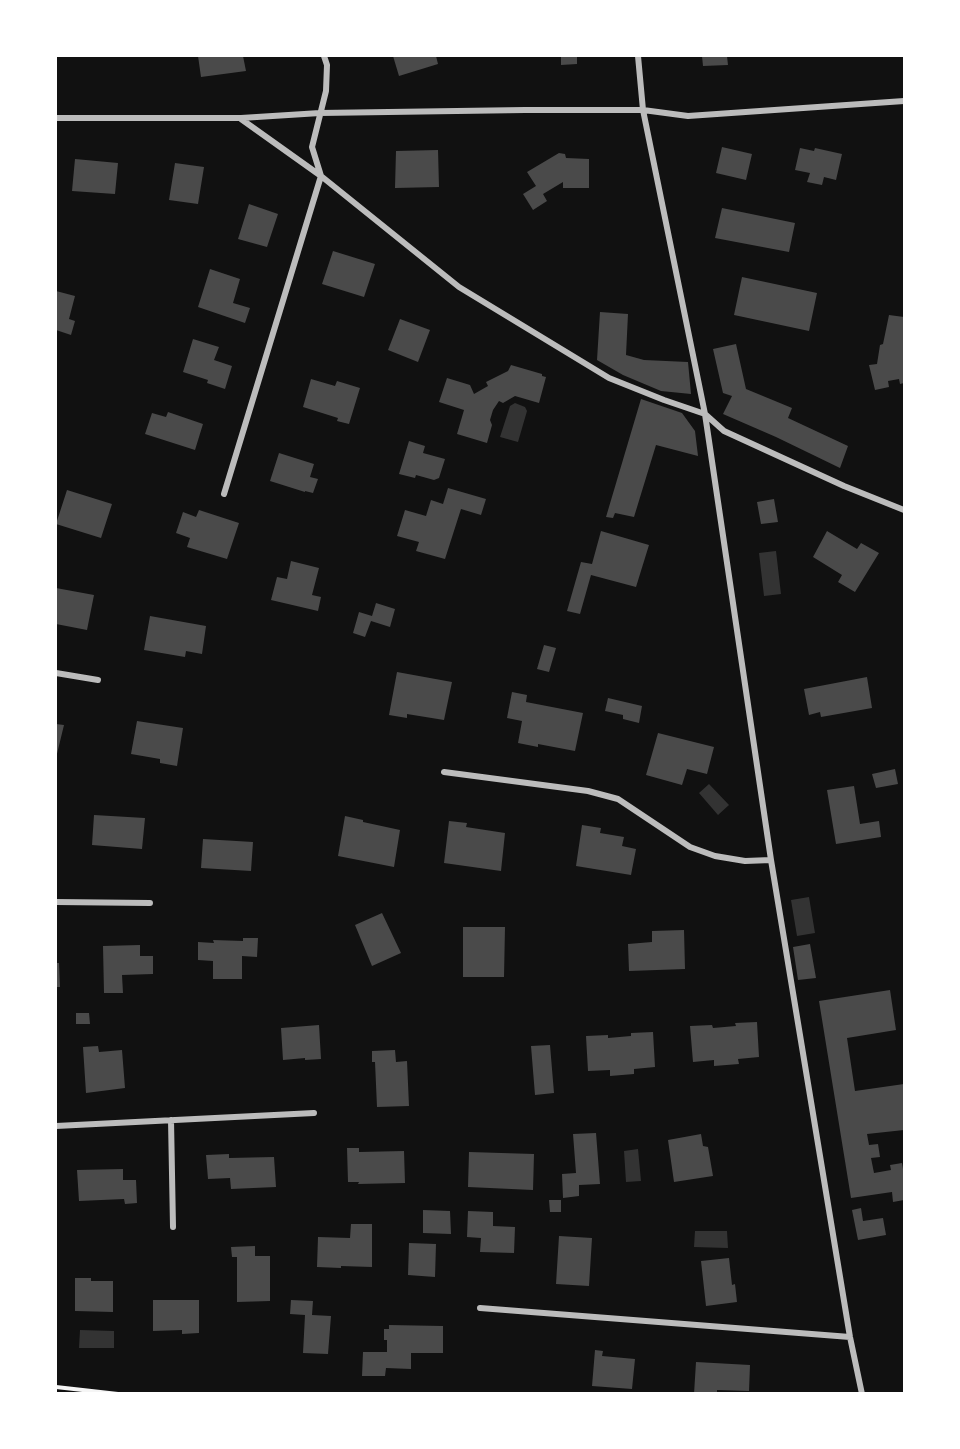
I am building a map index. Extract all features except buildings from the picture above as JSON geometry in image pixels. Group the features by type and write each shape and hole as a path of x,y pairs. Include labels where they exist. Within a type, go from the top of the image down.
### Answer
{"street":[{"path":"224,494 321,177 312,147 326,91 327,65 324,56"},
{"path":"638,56 643,110 705,414 771,860 850,1337 862,1394"},
{"path":"56,118 241,118 320,113 525,110 643,110 688,116 904,101"},
{"path":"241,118 321,177 459,286 609,378 705,414 724,431 844,486 904,510"},
{"path":"56,673 98,680"},
{"path":"444,772 588,791 618,799 690,846 715,856 745,861 771,860"},
{"path":"56,902 150,903"},
{"path":"56,1126 314,1113"},
{"path":"171,1120 173,1227"},
{"path":"480,1308 850,1337"}],"path":[{"path":"56,1387 118,1394"}],"shaded area":[{"path":"515,403 525,407 527,411 518,442 500,437 510,406"},
{"path":"776,551 781,594 764,596 759,553"},
{"path":"709,784 729,805 718,815 699,793"},
{"path":"809,897 815,933 797,936 791,900"},
{"path":"638,1149 641,1181 626,1182 624,1151"},
{"path":"695,1231 727,1231 728,1248 694,1247"},
{"path":"80,1330 114,1331 114,1348 79,1348"}]}
